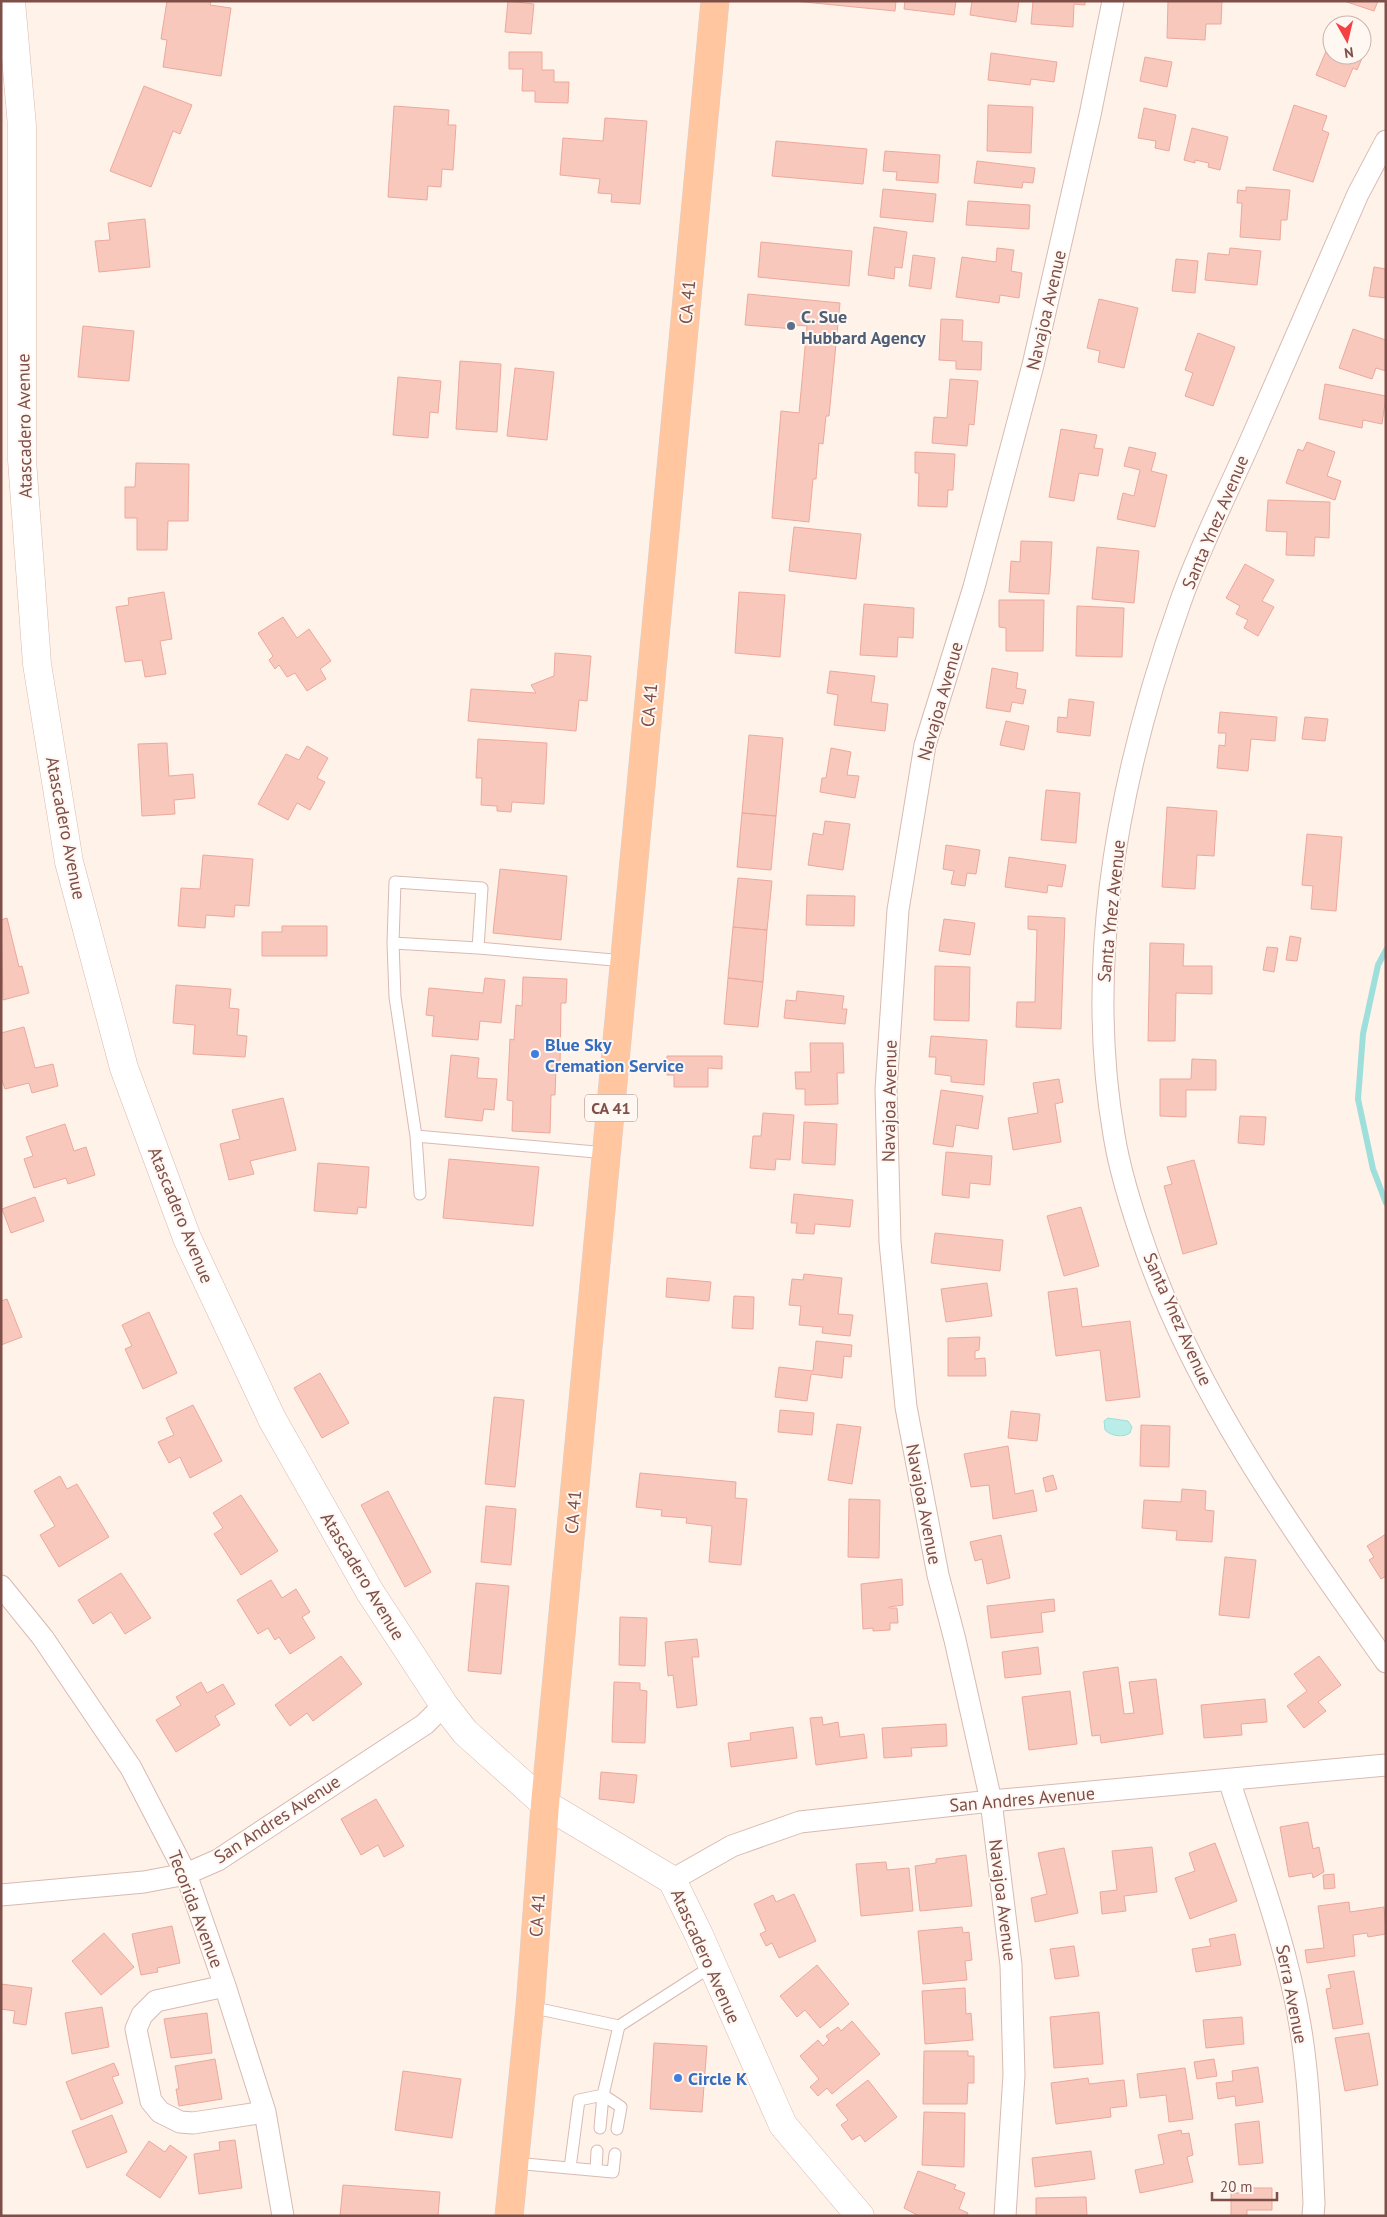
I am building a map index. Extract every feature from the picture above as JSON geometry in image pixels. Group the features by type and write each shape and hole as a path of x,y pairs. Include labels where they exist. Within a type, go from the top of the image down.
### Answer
{"main road":[{"name":"Atascadero Avenue","path":"10,1 22,126 23,470 37,664 69,862 124,1068 187,1238 272,1419 370,1592 444,1705 466,1732 546,1804 672,1880 783,2125 860,2216"},
{"name":"CA 41","path":"509,2216 715,1"}],"street":[{"name":"Navajoa Avenue","path":"1005,2216 1014,2074 1011,1965 991,1801 955,1640 938,1575 906,1407 890,1242 886,1089 897,920 925,745 974,587 1033,365 1090,115 1112,1"},
{"name":"Santa Ynez Avenue","path":"1386,142 1354,203 1189,580 1172,629 1149,700 1123,803 1108,906 1102,1011 1114,1137 1146,1251 1170,1308 1198,1370 1259,1477 1386,1662"},
{"name":"Tecorida Avenue","path":"1,1586 43,1638 131,1768 186,1874 225,1986 265,2112 283,2216"},
{"name":"San Andres Avenue","path":"1,1895 144,1882 186,1874 226,1854 425,1724 444,1705"},
{"name":"San Andres Avenue","path":"672,1880 732,1846 800,1822 991,1801 1386,1765"},
{"name":"Serra Avenue","path":"1230,1780 1280,1937 1300,2025 1309,2114 1314,2203 1313,2216"},
{"path":"225,1986 156,2001 142,2015 136,2029 151,2101 160,2112 180,2122 192,2123 265,2112"}],"lane":[{"path":"420,1194 416,1136 395,997 393,943 395,882 482,888 478,948"},
{"path":"393,943 478,948 625,961"},
{"path":"416,1136 607,1153"},
{"path":"600,2128 603,2095 619,2026 712,1966"},
{"path":"530,2006 619,2026"},
{"path":"570,2168 579,2100 603,2095 620,2107 617,2129"},
{"path":"596,2170 597,2151"},
{"path":"514,2163 613,2172 615,2154"}],"water":[{"path":"1108,1418 1128,1421 1132,1427 1130,1433 1121,1436 1114,1435 1105,1430 1104,1421"}],"building":[{"path":"167,1 211,1 210,5 231,8 221,76 163,67 167,40 161,39"},
{"path":"508,1 534,4 531,34 505,32"},
{"path":"794,1 896,1 895,11"},
{"path":"905,1 956,1 954,15 904,9"},
{"path":"972,1 1019,1 1016,22 970,15"},
{"path":"1033,1 1085,1 1085,5 1074,4 1073,27 1031,24"},
{"path":"1168,1 1222,1 1221,24 1206,24 1205,40 1167,38"},
{"path":"1344,1 1378,1 1374,11"},
{"path":"509,52 542,52 542,70 554,70 554,82 569,82 568,103 535,102 535,91 522,91 523,69 509,69"},
{"path":"991,53 1057,62 1054,82 1031,79 1030,85 988,80"},
{"path":"1145,57 1172,62 1167,87 1140,81"},
{"path":"1322,61 1322,65 1359,65 1357,70 1353,68 1345,87 1316,75"},
{"path":"144,86 192,105 180,134 173,131 151,187 110,171"},
{"path":"988,105 1033,107 1031,153 987,151"},
{"path":"1294,105 1327,116 1322,130 1329,133 1313,182 1273,170"},
{"path":"394,106 449,110 448,125 456,125 453,170 442,169 441,187 428,186 427,200 388,197"},
{"path":"1144,108 1176,115 1169,151 1155,148 1156,141 1138,138"},
{"path":"605,118 647,121 640,204 611,202 612,194 598,193 600,179 560,175 563,138 603,141"},
{"path":"1192,128 1228,137 1220,170 1208,167 1209,163 1195,160 1195,163 1184,160"},
{"path":"776,141 867,149 863,184 772,176"},
{"path":"885,151 940,155 938,183 896,180 897,172 883,171"},
{"path":"977,161 1035,168 1033,183 1023,182 1022,188 974,183"},
{"path":"1246,187 1290,190 1287,220 1281,220 1280,240 1240,237 1242,203 1237,203 1238,190 1246,191"},
{"path":"883,189 936,194 933,222 880,217"},
{"path":"968,201 1030,205 1029,229 966,225"},
{"path":"145,219 150,267 99,272 95,241 110,240 108,223"},
{"path":"874,227 907,232 902,268 895,267 894,279 868,275"},
{"path":"761,242 852,251 849,286 758,277"},
{"path":"997,248 1014,250 1011,271 1022,273 1019,298 1000,295 999,303 956,297 962,257 996,262"},
{"path":"1230,248 1261,251 1257,285 1205,280 1208,253 1229,255"},
{"path":"913,255 935,258 931,289 909,286"},
{"path":"1176,259 1198,261 1195,293 1172,291"},
{"path":"1374,267 1386,269 1386,298 1369,296"},
{"path":"748,294 840,303 829,416 826,416 823,444 819,443 816,479 813,479 809,522 772,518 781,411 799,413 807,326 795,325 794,329 745,325"},
{"path":"1099,299 1138,308 1124,368 1098,362 1100,351 1087,348"},
{"path":"941,319 963,320 962,341 982,342 981,370 956,369 956,361 939,360"},
{"path":"83,326 134,331 129,381 78,377"},
{"path":"1353,329 1386,340 1386,371 1376,368 1372,379 1339,368"},
{"path":"1198,333 1235,347 1213,406 1185,396 1193,373 1185,370"},
{"path":"460,361 501,364 497,432 456,429"},
{"path":"515,368 554,372 547,440 507,436"},
{"path":"398,377 441,381 438,413 430,412 428,438 393,435"},
{"path":"950,379 978,381 974,425 969,424 967,446 932,443 934,417 947,418"},
{"path":"1325,384 1386,396 1382,424 1363,420 1362,428 1319,419"},
{"path":"1061,429 1097,435 1094,448 1103,449 1098,476 1079,473 1074,501 1049,497"},
{"path":"1307,442 1335,452 1327,476 1341,481 1335,500 1286,483 1298,449 1303,451"},
{"path":"1129,447 1156,453 1151,471 1167,475 1155,527 1117,519 1123,493 1134,496 1140,470 1124,466"},
{"path":"915,452 955,454 953,490 948,490 947,507 918,506 919,473 915,473"},
{"path":"136,463 189,464 188,521 168,521 167,550 137,550 137,518 125,518 125,487 135,487"},
{"path":"1268,500 1330,502 1329,538 1315,537 1314,556 1286,555 1287,532 1266,531"},
{"path":"794,527 861,534 856,579 789,571"},
{"path":"1021,541 1052,542 1049,594 1009,592 1011,561 1020,562"},
{"path":"1097,547 1139,551 1134,603 1092,599"},
{"path":"1245,564 1274,580 1262,601 1274,607 1258,636 1244,628 1248,620 1236,614 1240,606 1226,598"},
{"path":"164,592 172,639 160,641 166,674 145,677 142,660 125,662 116,607 129,605 128,598"},
{"path":"739,592 785,595 780,657 735,653"},
{"path":"999,600 1044,600 1043,651 1006,651 1006,628 999,627"},
{"path":"864,604 914,608 913,638 898,637 897,657 860,655"},
{"path":"1077,606 1124,608 1122,657 1076,656"},
{"path":"283,617 297,638 309,629 331,661 320,669 326,679 307,691 295,673 287,677 279,665 275,669 269,660 273,656 258,633"},
{"path":"555,653 591,656 587,701 579,700 576,731 468,721 471,689 536,693 531,685 554,676"},
{"path":"992,668 1018,673 1016,688 1026,690 1023,704 1012,702 1010,712 986,708"},
{"path":"830,671 875,676 871,702 888,704 885,731 834,725 838,695 827,693"},
{"path":"1069,699 1094,702 1090,736 1057,732 1058,717 1067,718"},
{"path":"1220,712 1277,717 1275,741 1251,739 1248,771 1217,768 1219,745 1225,746 1226,733 1218,733"},
{"path":"1305,717 1328,719 1325,741 1302,739"},
{"path":"1006,721 1029,726 1024,750 1000,745"},
{"path":"749,735 783,738 776,816 742,813"},
{"path":"478,739 547,743 544,804 512,802 511,812 497,811 497,806 481,805 482,778 476,778"},
{"path":"167,743 169,776 193,774 195,798 174,800 175,814 142,816 138,744"},
{"path":"307,746 328,758 317,778 325,782 310,810 297,803 288,820 258,804 286,754 299,760"},
{"path":"831,748 851,752 847,775 859,776 855,798 820,792 822,778 826,778"},
{"path":"1046,790 1080,793 1076,843 1041,840"},
{"path":"1167,807 1217,811 1214,856 1197,855 1195,889 1162,887"},
{"path":"742,813 776,816 771,870 737,867"},
{"path":"825,821 850,824 843,870 808,865 813,833 823,835"},
{"path":"1307,834 1342,837 1336,911 1311,909 1313,886 1302,885"},
{"path":"946,845 980,850 976,874 967,873 965,886 951,884 954,871 943,869"},
{"path":"203,855 253,859 249,906 235,905 234,917 206,915 205,928 178,926 181,888 200,889"},
{"path":"1009,857 1066,865 1062,887 1048,885 1047,893 1005,887"},
{"path":"500,869 567,876 561,940 493,933"},
{"path":"738,878 772,881 767,930 733,927"},
{"path":"807,895 855,896 854,926 806,925"},
{"path":"1028,916 1065,918 1061,1029 1016,1027 1017,1002 1035,1002 1037,930 1028,929"},
{"path":"7,918 19,967 22,966 29,993 3,1000 1,920"},
{"path":"944,919 975,923 970,955 939,951"},
{"path":"282,926 327,926 327,956 262,956 262,932 282,932"},
{"path":"733,927 767,930 763,982 728,978"},
{"path":"1290,936 1301,938 1297,961 1286,960"},
{"path":"1150,943 1184,944 1183,966 1212,966 1212,994 1176,993 1175,1041 1148,1041"},
{"path":"1267,947 1278,948 1274,972 1263,970"},
{"path":"935,966 970,967 969,1021 934,1020"},
{"name":"Blue Sky Cremation Service","path":"523,977 567,979 566,1003 561,1003 560,1067 556,1067 555,1095 551,1095 550,1133 512,1131 513,1101 507,1100 510,1039 514,1040 516,1005 522,1006"},
{"path":"485,978 505,980 501,1023 480,1021 478,1040 432,1036 434,1016 426,1015 429,988 483,993"},
{"path":"728,978 763,982 758,1027 724,1024"},
{"path":"176,985 231,989 229,1008 239,1009 237,1035 247,1036 245,1057 193,1054 195,1025 173,1023"},
{"path":"797,991 844,996 842,1009 847,1009 845,1024 784,1018 786,1000 796,1001"},
{"path":"24,1027 35,1068 53,1064 58,1086 32,1093 29,1083 5,1089 1,1077 1,1033"},
{"path":"931,1036 987,1040 984,1085 951,1082 951,1076 935,1074 936,1057 929,1057"},
{"path":"810,1043 843,1043 844,1073 837,1073 838,1104 805,1105 805,1089 796,1089 795,1072 811,1072"},
{"path":"451,1055 479,1058 477,1078 497,1079 494,1110 484,1109 482,1121 445,1117"},
{"path":"667,1056 722,1056 722,1069 708,1068 708,1087 674,1087 674,1075 667,1075"},
{"path":"1192,1059 1216,1060 1216,1090 1186,1090 1186,1117 1160,1116 1160,1079 1191,1079"},
{"path":"1059,1079 1063,1102 1055,1104 1061,1142 1013,1150 1008,1118 1038,1113 1033,1083"},
{"path":"941,1090 983,1096 978,1129 956,1125 953,1147 933,1144"},
{"path":"283,1098 296,1150 250,1161 254,1174 229,1180 220,1144 240,1139 232,1110"},
{"path":"763,1113 794,1115 790,1160 776,1159 775,1170 750,1168 753,1136 761,1136"},
{"path":"1240,1116 1266,1117 1264,1145 1238,1143"},
{"path":"804,1122 837,1124 835,1165 802,1163"},
{"path":"65,1124 74,1151 86,1147 95,1175 68,1184 66,1178 34,1188 24,1159 33,1156 26,1137"},
{"path":"946,1152 992,1156 990,1185 970,1183 969,1198 942,1195"},
{"path":"449,1159 539,1167 533,1226 443,1218"},
{"path":"1194,1160 1217,1244 1183,1254 1164,1186 1172,1184 1167,1167"},
{"path":"318,1163 369,1167 366,1208 358,1207 357,1214 314,1211"},
{"path":"794,1194 853,1200 850,1227 815,1224 814,1234 796,1233 797,1223 791,1223"},
{"path":"35,1197 44,1221 11,1233 2,1209"},
{"path":"1081,1207 1099,1266 1064,1276 1047,1216"},
{"path":"935,1233 1003,1240 1000,1271 931,1263"},
{"path":"804,1274 842,1278 838,1314 853,1315 850,1336 822,1333 823,1327 799,1325 801,1306 789,1305 792,1279 803,1280"},
{"path":"667,1278 711,1282 709,1301 666,1297"},
{"path":"987,1283 992,1316 946,1322 941,1289"},
{"path":"1077,1288 1082,1327 1130,1321 1140,1397 1106,1401 1100,1350 1056,1356 1048,1292"},
{"path":"734,1296 754,1297 753,1329 732,1328"},
{"path":"7,1299 22,1337 1,1345 1,1301"},
{"path":"149,1312 177,1373 143,1389 125,1349 132,1346 122,1325"},
{"path":"980,1337 979,1350 975,1351 975,1359 985,1358 986,1376 948,1376 948,1338"},
{"path":"816,1341 852,1345 851,1357 844,1356 842,1378 811,1374 807,1401 775,1397 779,1367 813,1371"},
{"path":"320,1373 349,1423 322,1438 294,1388"},
{"path":"494,1397 524,1400 515,1487 485,1484"},
{"path":"193,1405 222,1461 190,1478 180,1457 169,1463 158,1442 174,1435 166,1418"},
{"path":"780,1410 814,1413 812,1435 778,1432"},
{"path":"1011,1411 1040,1414 1037,1441 1008,1438"},
{"path":"837,1424 861,1427 852,1484 828,1480"},
{"path":"1141,1425 1170,1426 1169,1467 1140,1466"},
{"path":"1008,1446 1015,1494 1033,1490 1037,1511 993,1519 989,1485 971,1487 964,1454"},
{"path":"640,1473 736,1482 735,1498 747,1499 741,1565 709,1562 712,1526 686,1523 687,1518 661,1516 662,1510 636,1507"},
{"path":"1053,1475 1057,1489 1046,1492 1043,1478"},
{"path":"60,1476 67,1489 77,1484 109,1537 59,1567 40,1535 55,1526 34,1491"},
{"path":"1182,1489 1206,1491 1205,1510 1214,1511 1212,1542 1176,1540 1177,1531 1142,1528 1144,1500 1181,1502"},
{"path":"388,1491 431,1572 405,1587 361,1505"},
{"path":"241,1495 278,1551 241,1575 214,1534 223,1528 213,1513"},
{"path":"849,1499 880,1500 879,1558 848,1557"},
{"path":"486,1506 516,1509 511,1565 481,1562"},
{"path":"1386,1534 1386,1576 1381,1579 1369,1560 1374,1557 1367,1546"},
{"path":"1001,1535 1010,1578 987,1584 982,1559 975,1561 970,1542"},
{"path":"1225,1557 1256,1560 1249,1618 1219,1615"},
{"path":"121,1573 151,1618 125,1634 111,1612 93,1624 78,1600"},
{"path":"902,1579 903,1605 889,1607 897,1608 898,1623 890,1623 890,1630 873,1631 873,1628 863,1629 861,1584"},
{"path":"271,1580 282,1598 296,1589 310,1612 302,1617 315,1638 290,1654 279,1637 275,1640 268,1628 258,1634 237,1600"},
{"path":"476,1583 509,1586 501,1674 468,1671"},
{"path":"1054,1599 1055,1611 1041,1613 1043,1632 991,1638 987,1606"},
{"path":"620,1617 647,1618 645,1666 619,1665"},
{"path":"697,1639 699,1657 692,1657 697,1705 677,1708 673,1675 668,1676 665,1642"},
{"path":"1038,1647 1041,1674 1005,1678 1002,1652"},
{"path":"341,1656 362,1684 313,1721 307,1713 290,1726 275,1705"},
{"path":"1319,1656 1341,1685 1318,1702 1326,1711 1304,1728 1287,1706 1307,1691 1294,1674"},
{"path":"1118,1667 1124,1714 1134,1713 1129,1682 1156,1679 1163,1734 1101,1743 1100,1735 1092,1736 1083,1672"},
{"path":"201,1682 207,1693 223,1684 235,1704 215,1716 220,1725 176,1752 156,1720 181,1705 176,1697"},
{"path":"614,1682 640,1683 640,1690 647,1691 645,1743 612,1742"},
{"path":"1070,1691 1077,1744 1029,1750 1022,1697"},
{"path":"1265,1699 1267,1722 1241,1724 1242,1735 1204,1738 1201,1705"},
{"path":"822,1717 823,1725 838,1722 840,1737 864,1734 867,1758 816,1765 810,1718"},
{"path":"946,1724 947,1746 911,1748 912,1756 884,1758 882,1728"},
{"path":"793,1727 797,1758 731,1767 728,1743 751,1740 750,1733"},
{"path":"601,1772 637,1775 634,1803 599,1799"},
{"path":"376,1799 404,1846 384,1857 378,1845 361,1855 341,1819"},
{"path":"1308,1822 1313,1849 1319,1847 1324,1872 1313,1878 1312,1873 1289,1877 1280,1827"},
{"path":"1215,1843 1237,1901 1190,1919 1175,1878 1195,1871 1189,1853"},
{"path":"1152,1847 1157,1892 1124,1896 1126,1911 1102,1914 1100,1892 1117,1890 1112,1851"},
{"path":"1064,1848 1078,1913 1035,1922 1031,1898 1047,1894 1038,1853"},
{"path":"966,1855 972,1906 920,1911 915,1866 936,1863 936,1859"},
{"path":"886,1862 887,1870 909,1868 913,1911 861,1916 856,1864"},
{"path":"1334,1874 1335,1888 1324,1889 1323,1875"},
{"path":"794,1894 816,1941 779,1958 772,1943 766,1946 760,1934 766,1931 754,1904 773,1895 776,1902"},
{"path":"1349,1902 1350,1912 1384,1907 1386,1934 1368,1937 1367,1933 1353,1935 1355,1956 1307,1963 1305,1950 1324,1948 1318,1906"},
{"path":"172,1926 180,1963 157,1968 158,1972 141,1975 132,1934"},
{"path":"962,1927 963,1933 969,1932 972,1960 965,1961 967,1980 923,1984 918,1931"},
{"path":"104,1933 134,1967 101,1995 72,1961"},
{"path":"1235,1934 1241,1965 1196,1972 1192,1949 1211,1946 1209,1939"},
{"path":"1074,1946 1079,1976 1055,1979 1050,1949"},
{"path":"817,1965 849,2004 820,2028 805,2010 797,2017 780,1996"},
{"path":"1354,1971 1363,2024 1333,2029 1326,1989 1331,1988 1328,1975"},
{"path":"1,1984 32,1988 26,2025 13,2023 15,2011 1,2009"},
{"path":"965,1988 966,2014 971,2013 973,2040 925,2044 922,1991"},
{"path":"102,2007 109,2047 72,2054 65,2013"},
{"path":"1099,2012 1103,2064 1054,2068 1050,2017"},
{"path":"207,2013 212,2053 171,2058 164,2019"},
{"path":"1242,2017 1244,2044 1206,2048 1203,2020"},
{"path":"852,2021 880,2054 832,2094 827,2088 818,2096 810,2087 819,2079 800,2056 818,2040 823,2046 829,2040 826,2036 838,2027 841,2031"},
{"path":"1369,2033 1378,2085 1345,2091 1335,2038"},
{"name":"Circle K","path":"654,2043 707,2046 702,2112 650,2109"},
{"path":"924,2051 968,2051 968,2056 974,2056 974,2083 968,2083 967,2104 923,2104"},
{"path":"215,2059 222,2099 179,2106 176,2089 179,2089 175,2066"},
{"path":"1214,2059 1217,2076 1197,2079 1194,2062"},
{"path":"114,2063 119,2075 112,2077 123,2103 81,2120 66,2082"},
{"path":"1258,2067 1263,2102 1236,2106 1235,2096 1218,2099 1216,2083 1233,2081 1232,2071"},
{"path":"1185,2068 1193,2119 1169,2122 1166,2095 1140,2098 1137,2074"},
{"path":"403,2071 461,2079 452,2138 395,2130"},
{"path":"1088,2078 1089,2084 1124,2080 1127,2106 1110,2108 1111,2117 1056,2124 1051,2083"},
{"path":"868,2080 897,2117 865,2142 860,2135 852,2140 841,2125 848,2120 836,2105"},
{"path":"924,2112 965,2113 964,2167 922,2165"},
{"path":"112,2115 127,2152 87,2168 72,2131"},
{"path":"1259,2121 1263,2163 1239,2165 1235,2124"},
{"path":"1181,2130 1182,2134 1189,2133 1193,2155 1187,2157 1193,2182 1140,2193 1135,2170 1164,2164 1158,2135"},
{"path":"235,2140 242,2188 199,2194 194,2154 220,2150 219,2142"},
{"path":"149,2141 165,2152 170,2145 187,2157 160,2198 126,2175"},
{"path":"1091,2151 1095,2179 1035,2187 1032,2158"},
{"path":"918,2171 956,2185 954,2189 965,2193 959,2209 968,2213 967,2216 919,2216 904,2208"},
{"path":"343,2185 440,2192 438,2216 340,2216"},
{"path":"1241,2188 1272,2188 1272,2210 1247,2210 1247,2216 1231,2216 1231,2193 1241,2193"},
{"path":"1086,2197 1087,2216 1036,2216 1036,2198"}],"waterway":[{"path":"1386,950 1378,965 1363,1034 1358,1099 1373,1169 1386,1203"}],"place":[{"name":"C. Sue Hubbard Agency","path":"791,326"},
{"name":"Blue Sky Cremation Service","path":"535,1054"},
{"name":"Circle K","path":"678,2078"}]}
